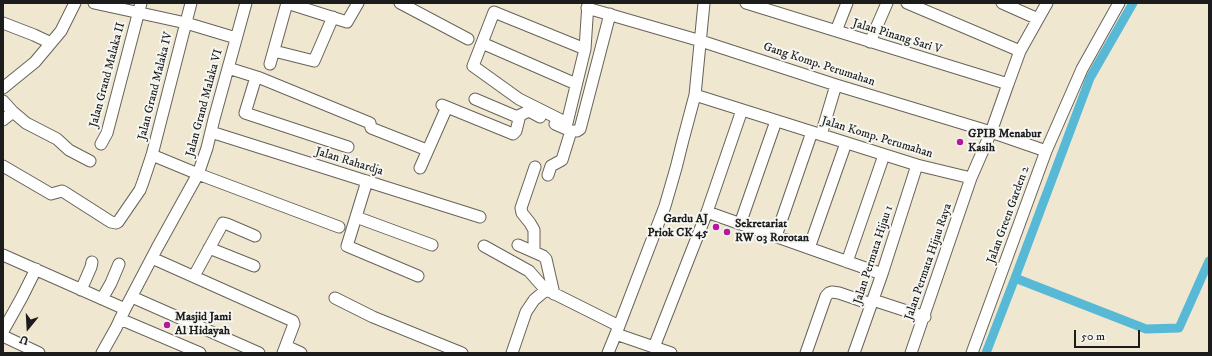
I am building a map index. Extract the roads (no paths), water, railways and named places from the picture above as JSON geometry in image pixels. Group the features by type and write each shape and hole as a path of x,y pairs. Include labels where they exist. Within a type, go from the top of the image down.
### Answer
{"street":[{"path":"3,88 35,62 61,31 75,3"},
{"path":"94,3 140,8 236,38"},
{"name":"Jalan Grand Malaka IV","path":"3,166 51,194 62,191 67,193 111,222 116,223 140,190 152,155 191,3"},
{"name":"Jalan Grand Malaka VI","path":"102,353 198,174 208,148 246,3"},
{"path":"270,64 287,3 348,21 358,3"},
{"path":"400,3 468,39"},
{"path":"608,353 618,331 665,206 676,168 696,95 704,3"},
{"name":"Jalan Pinang Sari V","path":"746,3 1008,84"},
{"path":"836,31 846,3"},
{"path":"870,42 887,3"},
{"path":"907,3 1020,51"},
{"path":"1002,3 1038,19"},
{"path":"971,178 991,132 1020,51 1047,3"},
{"name":"Jalan Green Garden 2","path":"972,353 1046,151 1082,69 1119,3"},
{"path":"585,49 494,12 474,66 519,99 566,123 585,49 588,6"},
{"name":"Gang Komp. Perumahan","path":"588,6 660,30 701,41 836,85 991,132 1046,151"},
{"name":"Jalan Grand Malaka II","path":"101,144 107,133 140,8"},
{"path":"476,99 515,116 529,111 570,131 577,131 580,129 610,14"},
{"path":"274,50 314,61 333,17"},
{"path":"3,23 50,43"},
{"path":"482,43 576,84"},
{"path":"228,68 256,77 370,123 372,128 428,150"},
{"path":"256,77 245,113 348,147"},
{"path":"776,236 836,85"},
{"name":"Jalan Komp. Perumahan","path":"696,95 917,165 971,178"},
{"path":"3,100 13,112 26,123 57,139 69,150 90,161"},
{"path":"420,168 444,106 513,134 516,131 520,115"},
{"path":"654,347 707,212 742,110"},
{"path":"3,120 13,112"},
{"path":"740,224 776,121"},
{"path":"548,175 551,166 562,160 570,131"},
{"name":"Jalan Rahardja","path":"211,132 480,217"},
{"path":"809,248 846,143"},
{"path":"152,155 339,228"},
{"path":"848,262 884,155"},
{"name":"Jalan Permata Hijau 1","path":"854,353 882,274 917,165"},
{"path":"534,252 534,230 522,214 521,208 535,167"},
{"name":"Jalan Permata Hijau Raya","path":"911,353 925,316 971,178"},
{"path":"367,181 347,246 418,276"},
{"path":"707,212 882,274"},
{"path":"356,217 432,245"},
{"path":"194,276 223,223 255,236"},
{"path":"518,245 543,256 546,259 550,292"},
{"path":"484,246 529,271 550,292 618,331 671,353"},
{"path":"209,248 254,266"},
{"path":"3,255 102,299 123,314 200,353"},
{"path":"152,258 293,321 294,324 285,350 301,353"},
{"path":"81,290 92,262"},
{"path":"102,299 112,283 119,264"},
{"path":"3,331 36,270"},
{"path":"512,353 526,312 534,300 550,292"},
{"path":"806,353 826,296 835,292 925,316"},
{"path":"132,297 259,353"},
{"path":"335,298 373,317 462,353"},
{"path":"3,336 39,353"}],"waterway":[{"path":"1015,278 1090,78 1133,3"},
{"path":"986,353 1015,278 1146,329 1179,328 1209,261"}],"place":[{"name":"GPIB Menabur Kasih","path":"960,142"},
{"name":"Gardu AJ Priok CK 45","path":"716,227"},
{"name":"Sekretariat RW 03 Rorotan","path":"727,232"},
{"name":"Masjid Jami Al Hidayah","path":"167,325"}]}
